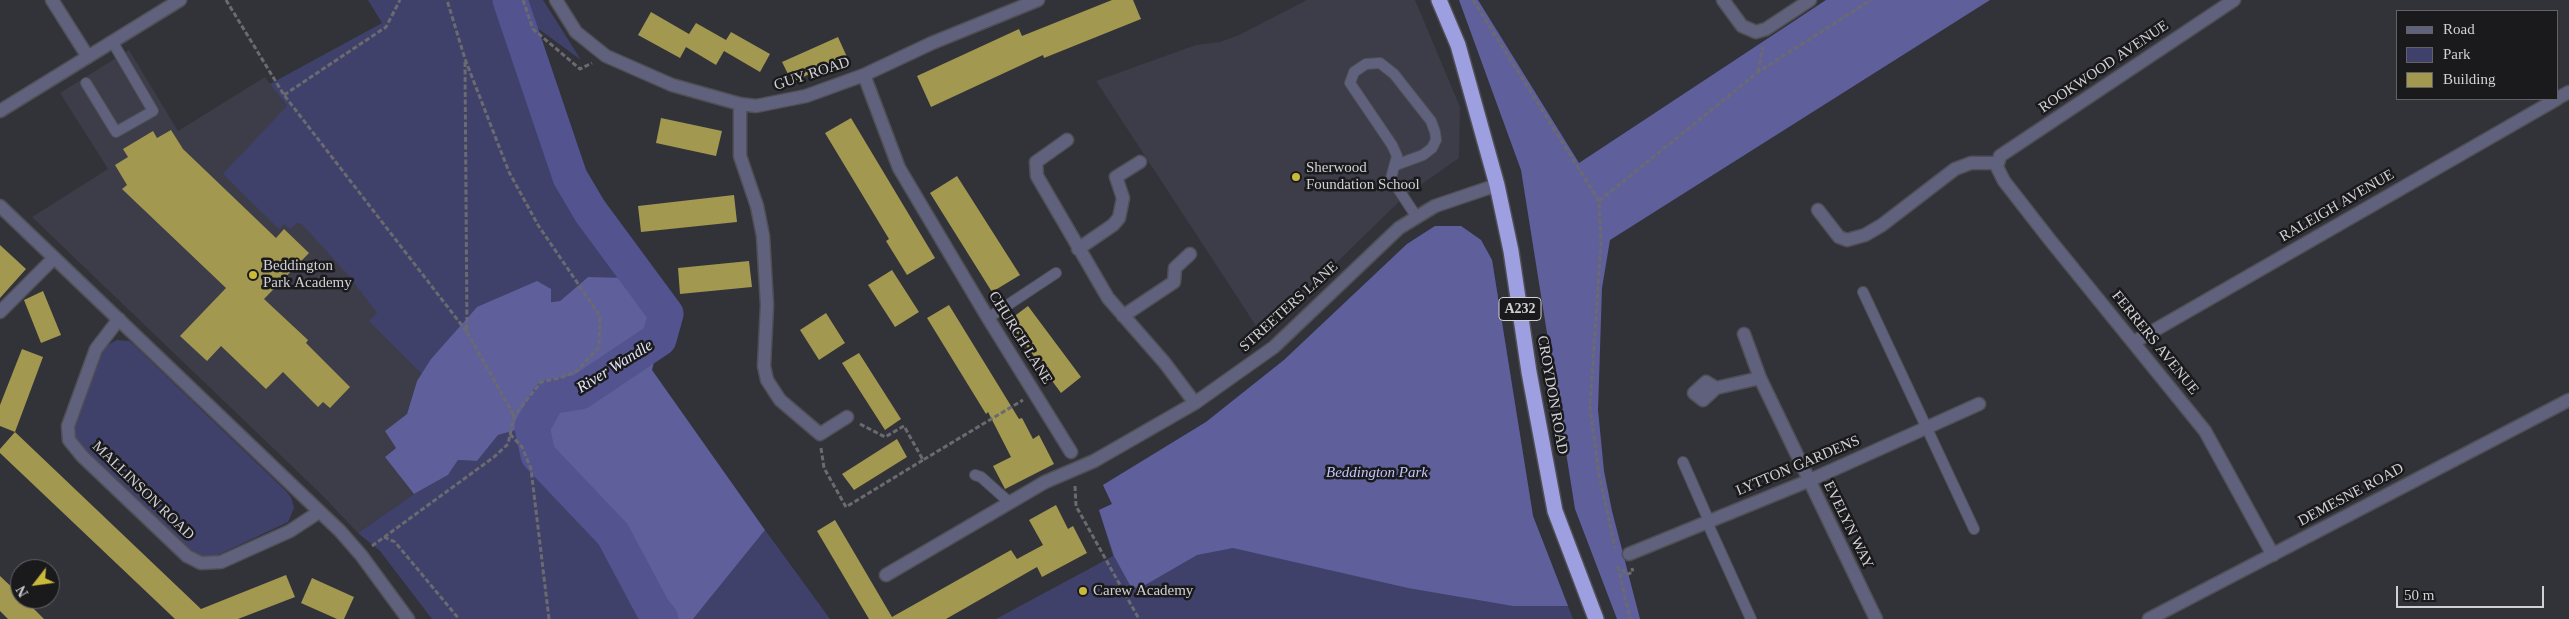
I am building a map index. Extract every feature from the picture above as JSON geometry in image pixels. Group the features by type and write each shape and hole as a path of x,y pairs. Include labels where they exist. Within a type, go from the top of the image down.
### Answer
{"highway":[{"name":"CROYDON ROAD","path":"1439,0 1458,45 1497,185 1511,251 1529,372 1555,511 1596,619"}],"street":[{"path":"52,0 88,57"},
{"path":"0,111 180,0"},
{"name":"GUY ROAD","path":"556,0 576,32 606,56 672,85 740,104 756,106 787,102 864,75 940,40 1038,0"},
{"path":"1723,0 1748,30 1756,32 1766,29 1810,0"},
{"name":"ROOKWOOD AVENUE","path":"1997,163 2000,156 2234,0"},
{"name":"CHURCH LANE","path":"864,75 899,168 988,318 1036,392 1071,452"},
{"name":"RALEIGH AVENUE","path":"2134,342 2554,100"},
{"path":"740,104 740,156 757,206 763,236 768,305 764,366 767,380 780,400 820,434 847,417"},
{"path":"1067,140 1042,156 1036,162 1034,168 1108,298 1164,362 1195,403"},
{"path":"1078,248 1113,225 1119,218 1123,198 1116,177 1140,162"},
{"path":"1818,210 1839,237 1847,240 1865,235 1882,226 1963,165 1997,163"},
{"name":"FERRERS AVENUE","path":"1997,163 1998,171 2004,181 2205,431 2273,555"},
{"name":"STREETERS LANE","path":"886,575 1009,502 1045,482 1075,471 1195,403 1274,347 1389,236 1416,216 1462,195 1497,185"},
{"path":"0,206 320,512 362,555 408,619"},
{"path":"1123,316 1174,282 1175,268 1190,254"},
{"path":"0,312 54,258"},
{"name":"MALLINSON ROAD","path":"119,319 96,349 68,426 69,440 82,456 187,556 201,563 221,562 290,532 320,512"},
{"name":"EVELYN WAY","path":"1744,334 1760,378 1876,619"},
{"path":"1716,388 1760,378"},
{"name":"DEMESNE ROAD","path":"2149,619 2569,400"},
{"name":"LYTTON GARDENS","path":"1629,554 1808,481 1979,404"}],"lane":[{"path":"86,83 116,132 153,111 112,41"},
{"path":"1396,165 1424,154 1432,148 1436,140 1435,132 1430,122 1394,74 1380,63 1366,64 1354,72 1350,82 1392,145 1396,156 1396,165 1391,178 1416,216"},
{"path":"988,318 1056,272"},
{"path":"1863,292 1974,529"},
{"name":"CHURCH LANE","path":"1071,452 1075,471"},
{"path":"1683,462 1751,619"},
{"path":"975,475 981,477 1009,502"}],"path":[{"path":"226,0 284,95 467,332 514,416"},
{"path":"284,95 386,27 400,0"},
{"path":"362,555 383,537 494,457 508,444 514,416 541,382 560,378 577,371 599,347 600,316 538,225 508,172 465,59 447,0"},
{"path":"523,0 533,29 580,69 606,56"},
{"path":"1473,0 1599,201 1601,243 1590,407 1599,474 1630,619"},
{"path":"1599,201 1758,72 1871,0"},
{"path":"1758,72 1766,29"},
{"path":"465,59 467,332"},
{"path":"820,434 824,468 846,506 1036,392"},
{"path":"847,417 885,437 904,426 923,460"},
{"path":"510,434 522,447 531,469 549,619"},
{"path":"1075,471 1076,506 1139,619"},
{"path":"383,537 395,542 459,619"}],"shaded area":[{"name":"Sherwood Foundation School","path":"1307,0 1415,0 1460,107 1459,158 1406,195 1262,335 1096,81 1196,45 1220,42 1239,35"},
{"name":"Beddington Park Academy","path":"129,50 178,131 265,77 456,333 417,381 407,414 386,431 396,448 385,457 414,494 358,533 322,495 32,217 108,169 60,93"}],"green space":[{"path":"368,0 510,0 570,177 591,211 639,278 588,277 560,301 477,307 431,359 422,374 369,321 377,313 350,277 302,224 297,223 290,229 284,224 279,229 223,174 287,106 270,84 382,23"},
{"path":"528,0 543,0 581,60 536,27"},
{"path":"1459,0 1478,0 1579,163 1826,0 1990,0 1610,240 1602,288 1598,410 1604,471 1612,511 1640,619 1617,619 1575,509 1521,170"},
{"name":"Beddington Park","path":"1435,226 1461,226 1481,240 1492,260 1533,516 1573,619 996,619 1113,556 1099,510 1112,504 1103,485 1206,422 1284,360 1407,244"},
{"name":"Beddington Park","path":"1435,226 1461,226 1481,240 1492,260 1533,516 1568,606 1513,606 1408,588 1233,548 1197,555 1140,588 1131,587 1114,556 1099,510 1112,504 1103,485 1206,422 1284,360 1407,244"},
{"path":"588,277 639,278 666,314 652,370 765,530 693,619 677,619 661,607 622,528 573,477 520,429 498,435 477,461 458,460 448,475 414,494 385,457 396,448 385,431 407,414 417,381 431,359 477,307 537,281 551,289 551,302 560,301"},
{"path":"117,340 129,341 134,345 286,491 291,497 294,508 288,522 218,555 205,557 190,549 81,446 74,435 75,420 102,353 106,346"},
{"path":"520,429 573,477 622,528 661,607 677,619 432,619 380,551 358,533 414,494 448,475 458,460 477,461 498,435"},
{"path":"765,530 830,619 693,619"}],"building":[{"path":"1112,0 1133,0 1141,19 1044,58 1043,55 931,107 917,76 1019,29 1022,36"},
{"path":"651,12 689,34 696,23 726,40 731,32 770,54 760,72 724,51 716,65 686,47 680,58 638,35"},
{"path":"838,37 847,57 792,82 782,62"},
{"path":"661,118 722,131 716,156 656,143"},
{"path":"851,118 935,258 907,275 886,241 889,239 825,133"},
{"path":"171,130 183,149 276,238 284,229 309,253 264,299 308,340 306,343 350,387 330,408 323,402 318,407 283,372 266,389 221,346 207,361 180,336 226,288 122,189 127,185 115,165 128,157 123,149 153,131 157,138"},
{"path":"957,176 1020,275 992,292 930,193"},
{"path":"734,195 737,222 641,232 638,206"},
{"path":"0,245 26,269 0,298"},
{"path":"749,261 752,287 680,294 678,268"},
{"path":"892,270 919,312 895,327 868,285"},
{"path":"43,291 61,335 41,343 24,300"},
{"path":"949,305 1019,419 1022,418 1033,439 1039,435 1054,464 1005,489 993,466 1011,457 988,412 986,414 927,318"},
{"path":"1028,306 1081,377 1061,393 1008,321"},
{"path":"826,313 845,343 819,360 800,330"},
{"path":"22,349 43,357 15,432 0,426 0,405"},
{"path":"859,353 901,419 885,430 842,363"},
{"path":"15,432 201,609 286,575 295,597 238,619 175,619 0,453 0,449"},
{"path":"897,439 907,457 854,490 842,474"},
{"path":"1056,505 1068,529 1073,526 1087,553 1042,577 1037,567 946,619 869,619 817,531 835,520 892,617 1011,550 1017,559 1043,545 1029,520"},
{"path":"0,576 10,586 10,609 34,609 44,619 8,619 0,611"},
{"path":"312,578 354,597 344,619 337,619 301,603"}],"waterway":[{"name":"River Wandle","path":"510,0 570,177 590,211 666,314 659,339 580,392 549,397 532,427 538,455 613,534 653,609 661,619"}],"place":[{"name":"Sherwood Foundation School","path":"1296,177"},
{"name":"Beddington Park Academy","path":"253,275"},
{"name":"Carew Academy","path":"1083,591"}]}
